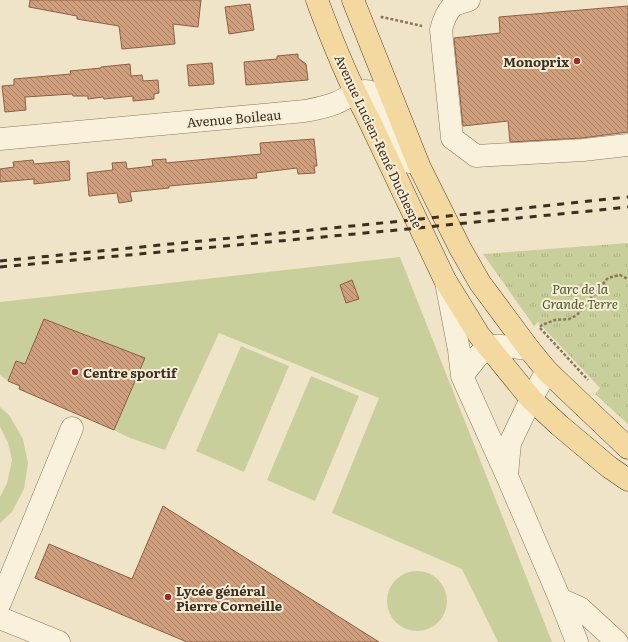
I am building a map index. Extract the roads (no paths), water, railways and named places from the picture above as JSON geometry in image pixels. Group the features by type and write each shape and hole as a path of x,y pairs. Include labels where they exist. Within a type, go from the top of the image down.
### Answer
{"main road":[{"name":"Avenue Lucien-René Duchesne","path":"317,0 328,32 355,93 445,280 479,335 531,399 609,467 628,480"},
{"name":"Avenue Lucien-René Duchesne","path":"353,0 420,168 460,248 480,283 529,349 548,371 628,448"}],"street":[{"path":"469,0 454,6 446,15 440,30 452,138 476,156 583,150 628,145"},
{"name":"Avenue Boileau","path":"0,139 305,111 325,107 337,103 355,93 367,91 374,93 378,97 403,153 409,162 420,168"},
{"path":"445,280 459,350 462,376 507,476 577,642"},
{"path":"462,376 488,346 529,349"},
{"path":"507,476 510,443 531,399 548,371"},
{"path":"0,603 72,428"},
{"path":"560,599 580,608 617,642"},
{"path":"0,618 59,642"}],"railway":[{"path":"0,261 628,197"},
{"path":"0,267 628,207"}],"place":[{"name":"Monoprix","path":"577,61"},
{"name":"Centre sportif","path":"75,372"},
{"name":"Lycée général Pierre Corneille","path":"168,597"}],"park label":[{"name":"Parc de la Grande Terre","path":"580,296"}]}
